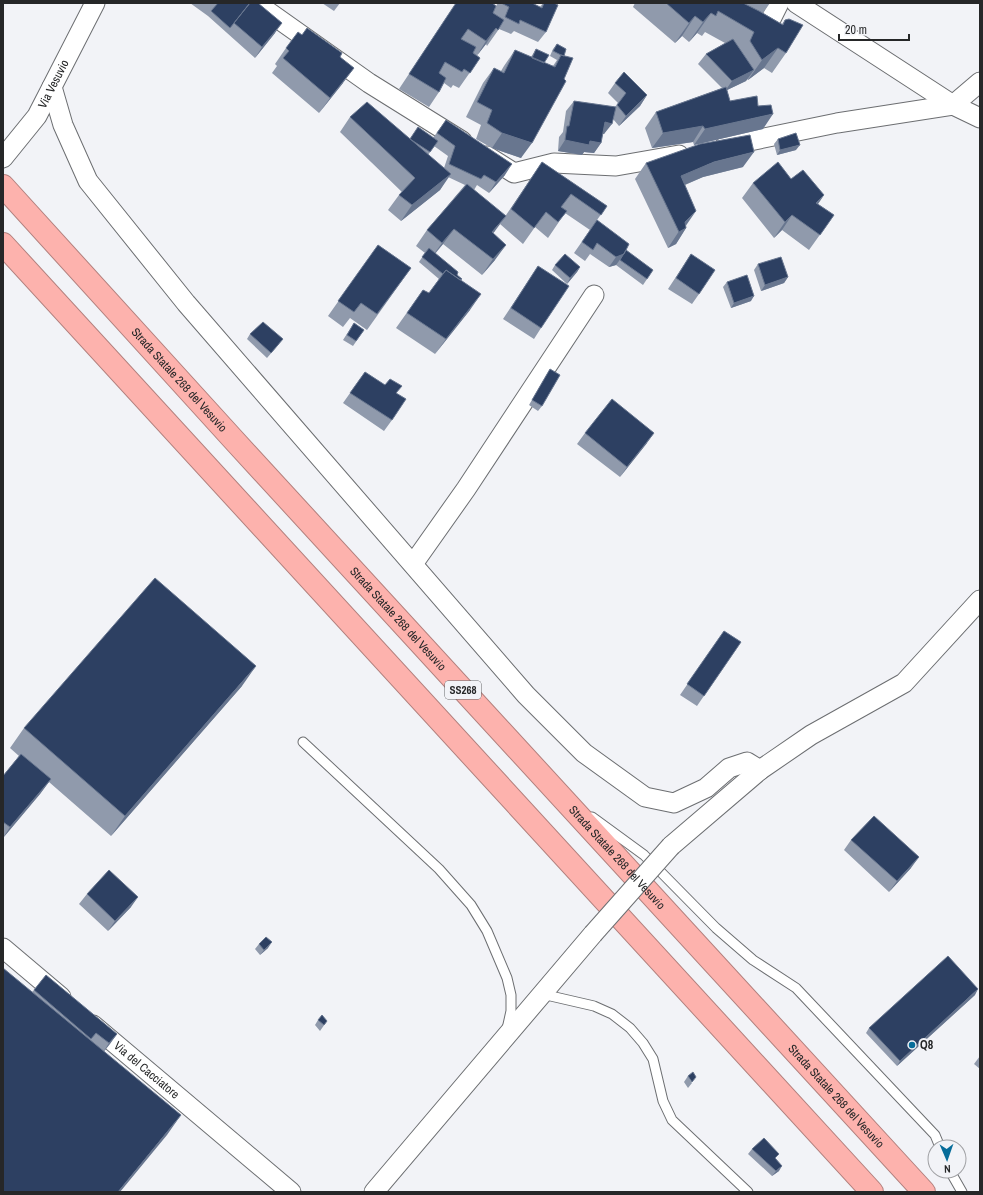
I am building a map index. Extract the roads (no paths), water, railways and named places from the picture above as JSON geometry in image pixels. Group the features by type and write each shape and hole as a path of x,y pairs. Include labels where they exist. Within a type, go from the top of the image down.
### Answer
{"highway":[{"name":"Strada Statale 268 del Vesuvio","path":"3,186 178,379 924,1192"},
{"path":"3,244 872,1192"}],"street":[{"name":"Via Vesuvio","path":"7,153 36,116 95,3"},
{"path":"256,3 369,83 514,173 554,163 616,166 837,123 953,105 980,82"},
{"path":"737,19 764,33 779,3"},
{"path":"796,3 953,105 980,118"},
{"path":"52,87 63,125 88,181 186,303 526,695 584,753 645,797 674,803 706,788 728,768 747,762 760,770"},
{"path":"413,564 466,489 594,295"},
{"path":"374,1192 593,934 671,846 760,770 811,735 904,683 980,600"},
{"name":"Via del Cacciatore","path":"3,948 291,1192"}],"lane":[{"path":"304,742 439,869 471,905 487,931 507,978 511,995 511,1011 506,1037"},
{"path":"556,791 644,855 721,932 753,960 796,988 935,1135 937,1139"},
{"path":"542,994 594,1006 612,1014 630,1028 653,1059 663,1101 672,1120 748,1192"},
{"path":"955,1179 962,1192"}],"place":[{"name":"Q8","path":"912,1045"}]}
